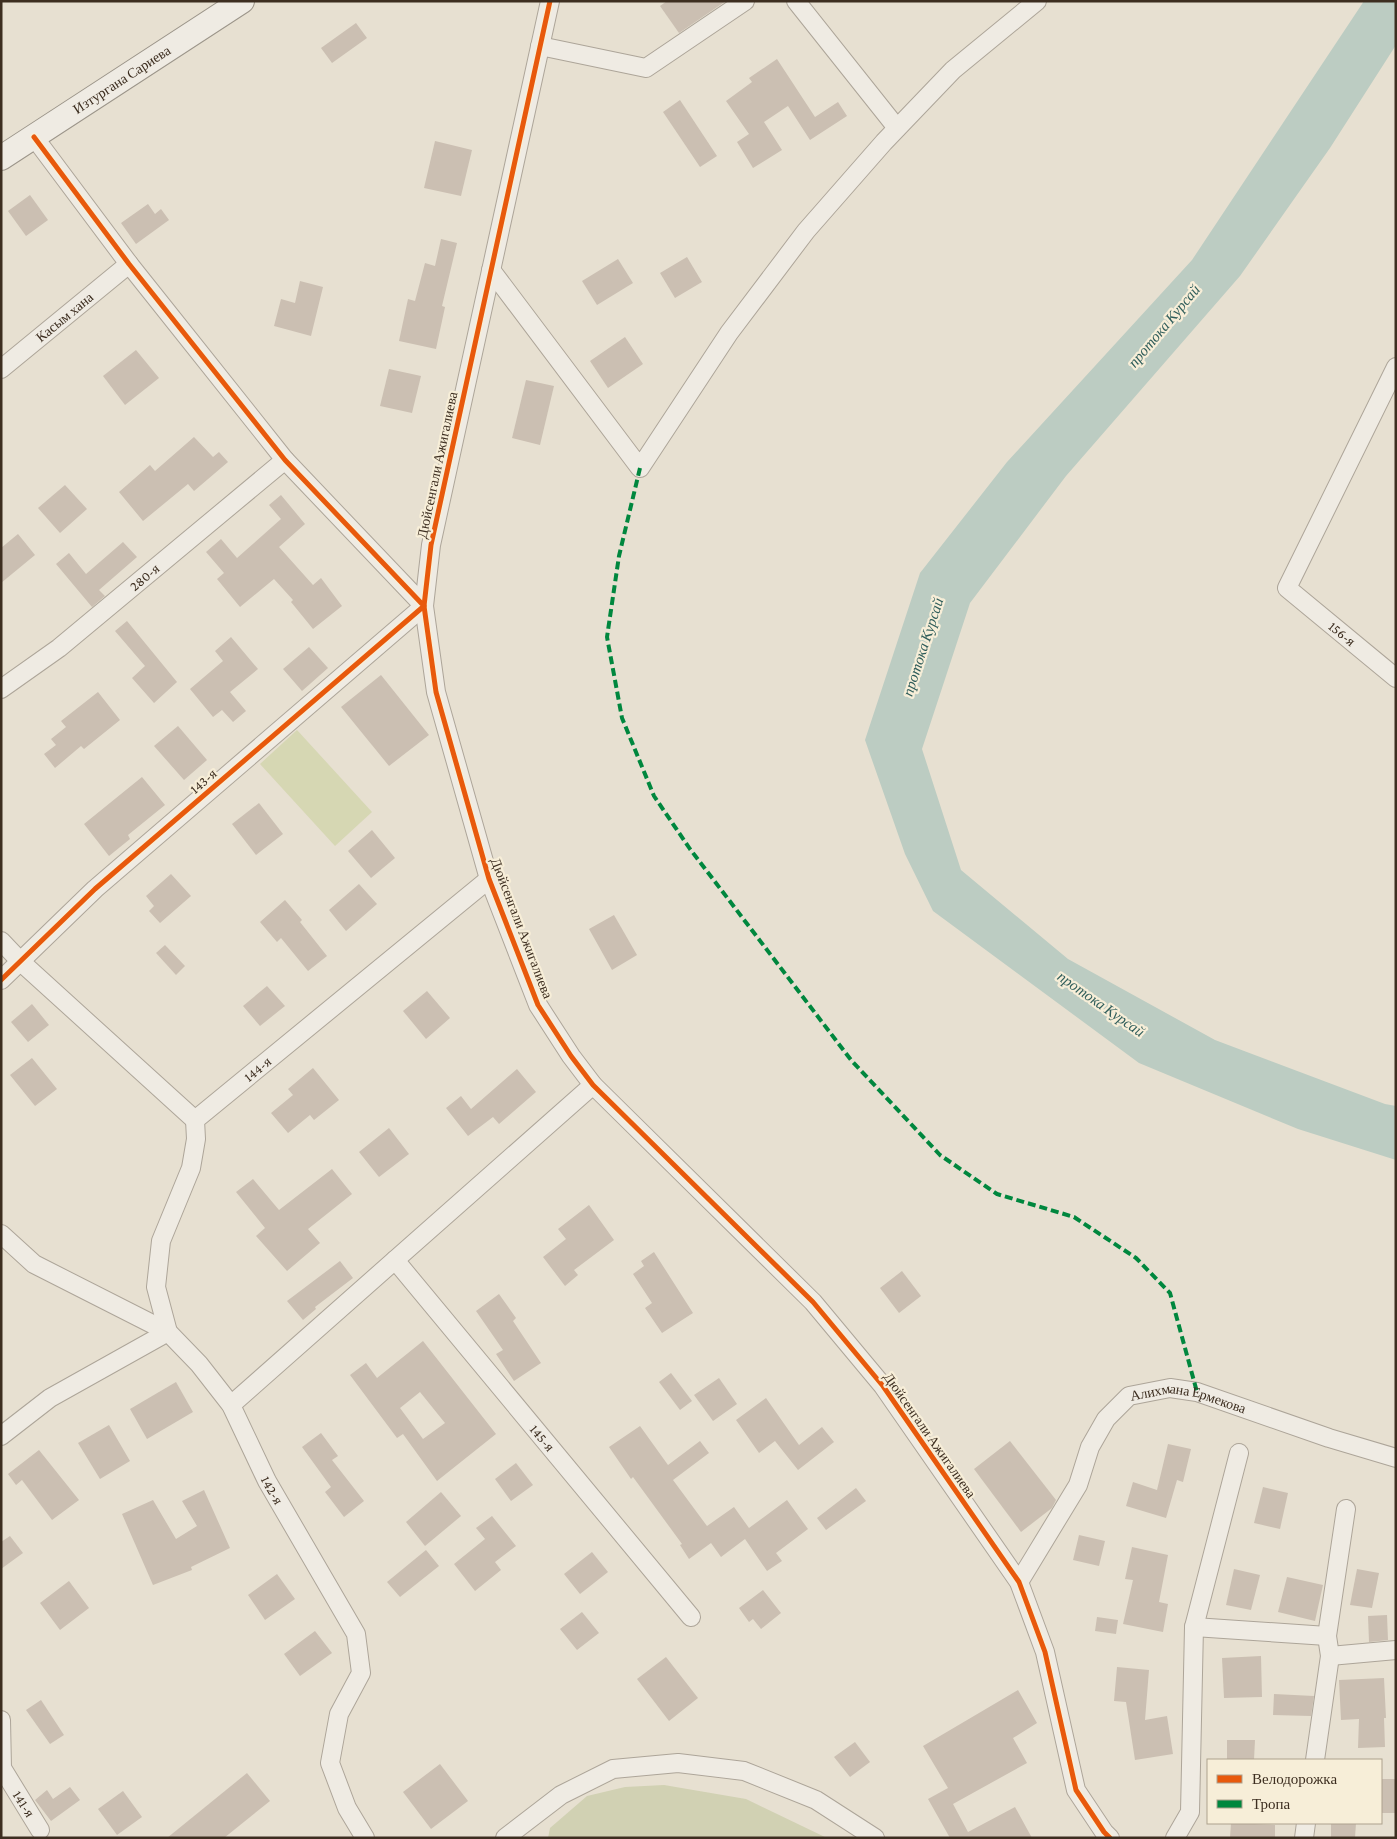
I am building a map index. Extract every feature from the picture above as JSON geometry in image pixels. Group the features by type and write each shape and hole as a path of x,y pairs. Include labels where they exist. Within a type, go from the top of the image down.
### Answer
{"street":[{"name":"Изтургана Сариева","path":"1,158 242,1"},
{"name":"Дюйсенгали Ажигалиева","path":"550,1 431,546 424,606 436,692 489,879 538,1005 571,1056 593,1085 813,1302 883,1386 1019,1582 1046,1652 1076,1790 1110,1838"},
{"path":"540,46 646,68 745,1"},
{"path":"796,1 897,128"},
{"path":"491,270 640,468 729,333 806,231 897,128 953,70 1034,2"},
{"path":"34,137 129,264 285,460 424,606"},
{"name":"Касым хана","path":"1,370 129,264"},
{"name":"156-я","path":"1394,676 1287,588 1396,367"},
{"name":"280-я","path":"1,689 59,648 285,460"},
{"name":"143-я","path":"1,980 95,889 424,606"},
{"name":"144-я","path":"195,1120 489,879"},
{"path":"1,941 21,962 195,1120 196,1139 191,1168 161,1241 156,1287 168,1332 50,1398 1,1436"},
{"path":"231,1405 593,1085"},
{"name":"142-я","path":"1,1234 34,1264 168,1332 199,1364 231,1405 267,1481 356,1634 361,1673 339,1714 330,1763 348,1808 365,1838"},
{"name":"145-я","path":"395,1260 691,1617"},
{"name":"Алихмана Ермекова","path":"1019,1582 1078,1485 1090,1447 1106,1419 1129,1396 1170,1388 1197,1392 1330,1438 1396,1458"},
{"path":"1175,1838 1190,1812 1194,1627 1239,1452"},
{"path":"1315,1759 1330,1656 1327,1636 1346,1509"},
{"path":"1194,1627 1327,1636"},
{"path":"1330,1656 1396,1650"},
{"name":"141-я","path":"1,1720 2,1768 40,1830"},
{"path":"506,1838 562,1795 613,1769 678,1763 744,1771 816,1800 876,1838"},
{"path":"1304,1838 1306,1824"}],"green space":[{"path":"297,730 372,812 335,846 260,764"},
{"path":"664,1785 746,1799 827,1838 548,1838 550,1828 587,1796 625,1787"}],"water":[{"name":"протока Курсай","path":"1364,1 1396,1 1396,45 1330,148 1240,276 1066,476 970,603 922,749 961,870 1068,959 1215,1040 1385,1104 1396,1106 1396,1160 1298,1129 1139,1063 933,911 905,854 865,740 920,573 1007,462 1192,260"}],"building":[{"path":"667,1 726,1 679,33 660,6"},
{"path":"356,23 367,38 332,63 321,48"},
{"path":"777,59 815,117 838,102 847,116 810,140 788,106 764,122 782,150 753,168 737,142 749,134 726,101 752,82 749,78"},
{"path":"680,100 717,156 700,167 663,112"},
{"path":"435,141 472,150 461,196 424,188"},
{"path":"30,195 48,220 26,236 8,211"},
{"path":"148,204 155,214 161,209 169,220 136,244 121,223"},
{"path":"441,239 457,243 442,306 445,307 436,349 399,341 408,299 415,301 425,263 435,266"},
{"path":"687,257 702,282 675,298 660,273"},
{"path":"618,259 633,283 597,305 582,281"},
{"path":"300,281 323,287 311,336 274,326 281,299 295,303"},
{"path":"625,337 643,364 608,388 590,361"},
{"path":"136,350 159,378 125,405 103,376"},
{"path":"389,369 421,376 412,413 380,406"},
{"path":"526,380 554,386 540,445 512,438"},
{"path":"194,437 213,457 219,452 228,462 194,491 188,484 143,521 119,492 150,465 155,471"},
{"path":"65,485 87,509 60,533 38,508"},
{"path":"281,495 305,524 279,547 313,585 321,578 342,606 313,629 291,602 293,600 274,579 240,607 217,579 224,573 206,552 221,539 237,558 281,519 269,505"},
{"path":"18,534 35,555 1,583 1,548"},
{"path":"123,542 137,557 99,590 105,596 92,607 56,564 69,553 86,574"},
{"path":"127,621 177,682 154,703 132,678 145,666 115,631"},
{"path":"231,637 258,669 230,692 246,711 233,722 222,710 213,717 190,689 223,661 215,651"},
{"path":"309,647 328,668 302,691 283,669"},
{"path":"381,675 429,735 389,766 341,707"},
{"path":"98,692 120,720 84,749 81,746 55,768 44,754 56,745 51,739 66,727 61,721"},
{"path":"178,726 207,760 184,780 154,746"},
{"path":"142,777 165,805 128,835 130,839 109,856 84,824"},
{"path":"259,803 283,834 256,855 232,824"},
{"path":"372,830 395,858 371,878 348,851"},
{"path":"171,874 191,896 160,923 149,911 154,906 146,896"},
{"path":"359,884 377,904 346,931 329,910"},
{"path":"285,900 302,920 300,922 327,956 308,971 281,938 277,942 260,922"},
{"path":"614,915 637,955 612,970 589,929"},
{"path":"165,945 185,966 176,975 156,953"},
{"path":"267,986 285,1006 260,1026 243,1006"},
{"path":"427,991 450,1018 426,1039 403,1011"},
{"path":"32,1004 49,1025 28,1042 11,1022"},
{"path":"32,1058 57,1089 35,1106 10,1075"},
{"path":"313,1068 339,1100 314,1120 310,1115 288,1133 271,1113 293,1095 288,1089"},
{"path":"517,1069 536,1092 499,1124 493,1117 468,1136 446,1108 461,1096 471,1109"},
{"path":"389,1128 409,1154 379,1177 359,1152"},
{"path":"332,1169 352,1194 308,1229 320,1243 287,1271 256,1236 265,1228 236,1192 253,1179 279,1210"},
{"path":"589,1205 614,1240 574,1270 578,1275 565,1286 543,1257 566,1239 558,1229"},
{"path":"654,1252 693,1313 662,1333 645,1308 652,1303 633,1274 644,1266 641,1261"},
{"path":"340,1261 353,1278 315,1307 316,1309 303,1320 287,1301"},
{"path":"902,1271 921,1296 899,1313 880,1288"},
{"path":"499,1294 516,1318 513,1321 541,1363 514,1381 496,1354 503,1350 476,1311"},
{"path":"423,1341 496,1434 437,1481 403,1434 397,1438 350,1375 366,1363 377,1378","holes":["420,1392 445,1423 423,1439 400,1408"]},
{"path":"671,1373 692,1401 680,1410 659,1382"},
{"path":"719,1378 737,1404 713,1421 694,1395"},
{"path":"176,1382 193,1412 147,1439 130,1409"},
{"path":"766,1398 799,1445 822,1427 834,1442 798,1470 775,1441 759,1453 736,1420"},
{"path":"109,1425 130,1461 100,1479 78,1443"},
{"path":"640,1426 668,1465 700,1441 709,1453 673,1480 707,1526 734,1507 749,1528 787,1500 808,1529 776,1553 782,1561 767,1571 745,1539 721,1557 711,1543 689,1559 680,1545 682,1544 633,1477 631,1479 609,1447"},
{"path":"321,1433 338,1456 332,1460 364,1501 344,1517 325,1492 331,1487 302,1447"},
{"path":"1010,1441 1056,1500 1052,1508 1021,1532 974,1469"},
{"path":"1168,1444 1191,1449 1183,1482 1177,1480 1166,1518 1126,1506 1133,1482 1157,1490"},
{"path":"39,1450 79,1500 52,1520 22,1480 16,1485 8,1474"},
{"path":"516,1463 533,1485 511,1501 495,1479"},
{"path":"1263,1487 1288,1493 1280,1529 1254,1523"},
{"path":"856,1488 866,1501 826,1530 817,1518"},
{"path":"204,1490 230,1548 191,1567 192,1570 153,1585 122,1514 153,1500 176,1539 197,1526 182,1501"},
{"path":"441,1492 461,1516 425,1546 406,1522"},
{"path":"492,1516 516,1546 495,1562 501,1570 475,1591 454,1564 485,1539 476,1528"},
{"path":"1079,1535 1105,1541 1099,1566 1073,1560"},
{"path":"10,1536 23,1553 1,1569 1,1542"},
{"path":"1132,1547 1168,1555 1159,1602 1168,1604 1163,1632 1123,1624 1133,1580 1125,1579"},
{"path":"426,1550 439,1566 400,1597 387,1582"},
{"path":"592,1552 608,1572 580,1594 564,1574"},
{"path":"1234,1569 1260,1575 1251,1610 1226,1605"},
{"path":"1357,1569 1379,1573 1372,1608 1350,1605"},
{"path":"277,1574 295,1599 265,1620 248,1595"},
{"path":"1287,1577 1323,1585 1315,1621 1278,1612"},
{"path":"69,1581 89,1608 60,1630 40,1603"},
{"path":"763,1590 781,1613 761,1629 753,1619 749,1622 739,1608"},
{"path":"582,1612 599,1633 577,1650 560,1629"},
{"path":"1387,1615 1388,1640 1369,1642 1368,1616"},
{"path":"1097,1617 1118,1620 1116,1634 1095,1631"},
{"path":"315,1631 332,1653 300,1676 284,1654"},
{"path":"1261,1656 1262,1697 1224,1698 1222,1658"},
{"path":"666,1657 698,1698 669,1721 637,1679"},
{"path":"1117,1667 1149,1670 1145,1720 1167,1716 1173,1754 1135,1760 1126,1702 1114,1701"},
{"path":"1384,1678 1385,1747 1358,1748 1359,1719 1341,1720 1339,1680"},
{"path":"1018,1690 1037,1723 1013,1738 1027,1763 953,1804 968,1832 1015,1807 1032,1838 950,1838 928,1799 948,1788 923,1746"},
{"path":"1274,1694 1314,1696 1311,1716 1273,1715"},
{"path":"41,1700 64,1735 50,1744 26,1710"},
{"path":"1227,1740 1255,1740 1254,1759 1227,1759"},
{"path":"855,1742 870,1762 850,1777 834,1757"},
{"path":"440,1764 468,1801 431,1829 403,1792"},
{"path":"247,1773 270,1801 224,1838 167,1838"},
{"path":"1382,1779 1396,1779 1396,1813 1382,1813"},
{"path":"70,1787 80,1800 51,1821 35,1800 47,1790 53,1799"},
{"path":"123,1791 142,1817 117,1835 98,1809"},
{"path":"1231,1824 1275,1825 1275,1838 1230,1838"},
{"path":"1331,1824 1356,1824 1355,1838 1331,1838"}],"marked path":[{"path":"640,468 619,556 607,637 622,718 654,796 690,849 851,1060 940,1155 997,1194 1074,1217 1136,1258 1170,1293 1197,1392"}],"cycle path":[{"path":"550,1 431,545 424,606 436,692 489,879 538,1005 571,1056 593,1085 813,1302 883,1386 1019,1582 1045,1652 1076,1790 1110,1838"},
{"path":"1,980 95,889 424,606 285,460 129,264 34,137"}]}
